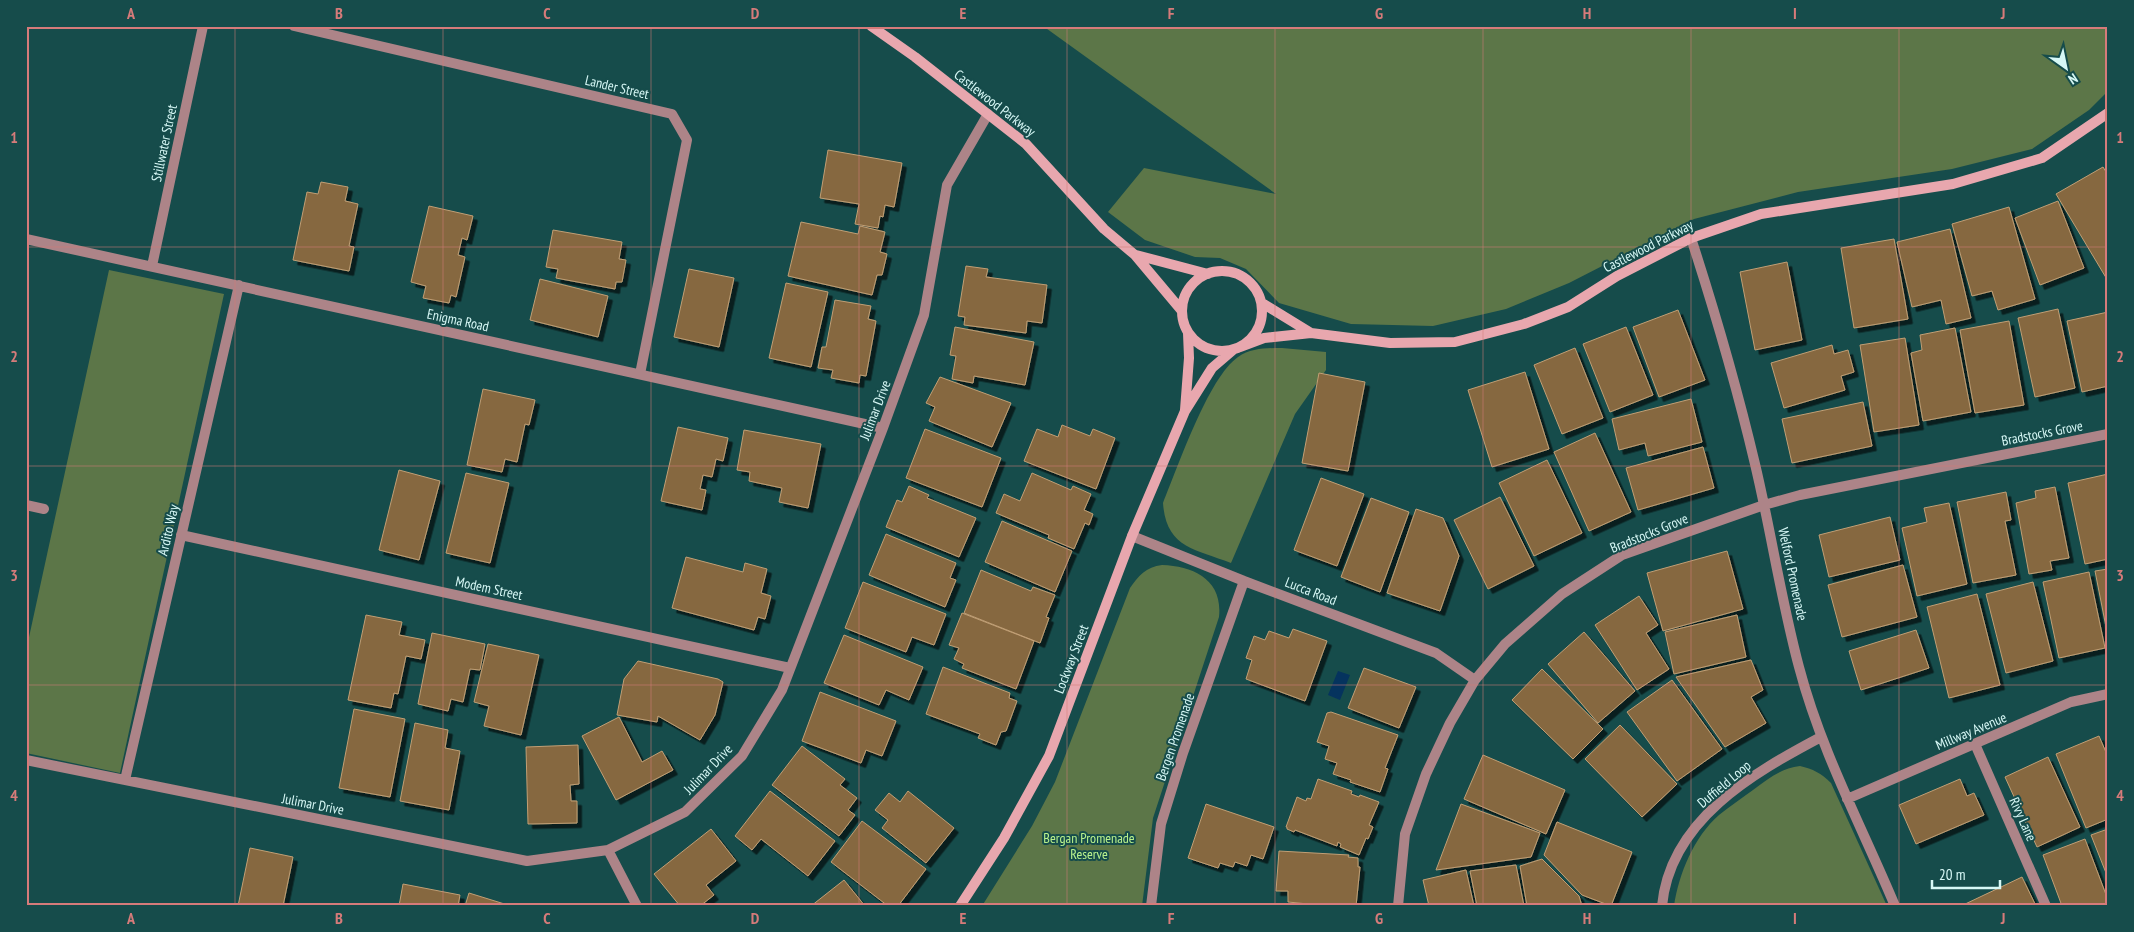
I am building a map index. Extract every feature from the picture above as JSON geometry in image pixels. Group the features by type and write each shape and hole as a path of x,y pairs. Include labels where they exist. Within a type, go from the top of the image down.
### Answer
{"street":[{"name":"Stillwater Street","path":"152,266 203,26"},
{"name":"Lander Street","path":"294,26 672,114 687,140 640,374"},
{"name":"Castlewood Parkway","path":"871,26 1026,144 1104,229 1135,255 1182,311"},
{"name":"Castlewood Parkway","path":"1236,349 1264,338 1311,333 1390,343 1455,342 1507,329 1568,307 1617,276 1692,238 1761,214 1953,184 2042,158 2108,113"},
{"name":"Julimar Drive","path":"26,760 527,861 608,850 685,812 742,756 782,690 883,428 924,315 947,185 988,114"},
{"name":"Welford Promenade","path":"1692,238 1715,311 1764,505 1799,667 1821,737 1846,799 1872,851 1895,906"},
{"name":"Enigma Road","path":"26,239 883,428"},
{"name":"Castlewood Parkway","path":"1135,255 1208,274"},
{"path":"1221,271 1235,273 1248,280 1256,290 1262,303 1262,316 1258,329 1251,340 1236,349 1212,351 1194,341 1188,333 1182,311 1184,299 1189,288 1197,280 1208,274 1221,271"},
{"name":"Ardito Way","path":"125,780 239,286"},
{"name":"Castlewood Parkway","path":"1262,303 1311,333"},
{"name":"Lockway Street","path":"1185,411 1189,358 1188,333"},
{"name":"Lockway Street","path":"960,906 1004,838 1049,756 1132,536 1185,411 1212,368 1236,349"},
{"name":"Bradstocks Grove","path":"1398,906 1405,834 1426,774 1450,723 1475,680 1505,644 1562,594 1622,555 1764,505 2108,434"},
{"path":"26,505 44,509"},
{"name":"Modem Street","path":"182,534 790,668"},
{"name":"Lucca Road","path":"1132,536 1244,581 1436,653 1475,680"},
{"name":"Bergen Promenade","path":"1151,906 1161,824 1183,753 1244,581"},
{"name":"Millway Avenue","path":"1846,799 2071,702 2108,694"},
{"name":"Duffield Loop","path":"1662,906 1664,892 1675,857 1685,840 1712,810 1756,774 1821,737"},
{"name":"Rivy Lane","path":"1975,744 2046,906"},
{"path":"608,850 637,906"}],"green space":[{"path":"1043,26 2108,26 2108,91 2089,110 2032,149 1952,169 1798,192 1694,219 1569,283 1506,309 1433,326 1351,324 1279,303 1246,269 1220,258 1195,257 1145,240 1108,212 1144,168 1276,194"},
{"path":"109,270 224,294 120,773 26,753 26,651"},
{"path":"1265,348 1326,352 1326,370 1295,414 1231,563 1194,550 1176,538 1165,518 1163,503 1195,424 1205,403 1227,368 1238,357 1248,352"},
{"name":"Bergan Promenade Reserve","path":"1162,565 1185,568 1204,578 1216,593 1219,604 1219,617 1153,818 1142,906 982,906 1032,826 1055,782 1130,588 1143,573 1151,568"},
{"path":"1800,766 1817,772 1831,783 1887,906 1674,906 1676,894 1689,856 1710,824 1719,815 1769,778 1787,769"}],"water":[{"path":"1338,671 1350,675 1340,700 1328,695"}],"building":[{"path":"828,150 902,163 894,207 885,205 883,217 880,216 878,228 855,224 859,204 820,198"},
{"path":"2103,167 2108,175 2108,281 2056,194"},
{"path":"321,182 348,187 345,201 358,204 349,246 354,247 349,271 293,260 307,192 318,194"},
{"path":"2058,201 2084,268 2040,285 2015,218"},
{"path":"429,206 473,216 467,240 462,238 458,255 465,257 456,297 451,295 449,303 423,298 426,286 411,282"},
{"path":"2009,207 2035,299 1998,310 1992,291 1972,296 1952,224"},
{"path":"801,222 858,234 860,226 885,232 880,252 887,254 882,275 877,275 872,295 788,276"},
{"path":"1950,229 1971,318 1946,324 1941,300 1912,307 1897,242"},
{"path":"553,230 622,242 619,259 626,260 622,282 616,282 615,289 556,278 558,269 546,267"},
{"path":"1894,239 1908,319 1854,328 1841,248"},
{"path":"1787,262 1802,340 1755,350 1740,272"},
{"path":"966,266 988,269 986,277 1047,285 1042,323 1027,321 1026,333 964,325 965,317 958,316"},
{"path":"689,269 734,278 719,347 674,337"},
{"path":"540,279 608,296 598,337 530,320"},
{"path":"786,283 828,292 811,367 769,358"},
{"path":"835,300 871,306 868,319 876,321 866,376 860,375 859,383 831,378 833,370 818,368 822,347 826,347"},
{"path":"2058,309 2075,388 2035,397 2018,318"},
{"path":"1678,310 1705,380 1659,397 1633,327"},
{"path":"2108,312 2108,386 2082,392 2067,321"},
{"path":"2009,321 2024,405 1975,413 1960,330"},
{"path":"955,327 1034,342 1025,385 974,376 973,383 952,379 956,356 950,355"},
{"path":"1626,327 1653,395 1610,412 1583,344"},
{"path":"1955,328 1971,412 1923,421 1911,353 1922,350 1920,335"},
{"path":"1905,338 1919,425 1874,432 1860,345"},
{"path":"1832,345 1834,354 1848,350 1854,372 1841,376 1845,390 1784,408 1771,363"},
{"path":"1575,348 1603,418 1562,434 1534,365"},
{"path":"1525,372 1549,449 1492,467 1468,390"},
{"path":"1319,373 1365,382 1348,471 1302,463"},
{"path":"940,377 1011,403 992,447 929,421 935,407 926,403"},
{"path":"483,389 535,400 529,425 525,424 517,462 505,459 502,472 467,465"},
{"path":"1691,399 1702,442 1648,456 1645,443 1619,450 1612,419"},
{"path":"1863,402 1872,446 1792,463 1782,419"},
{"path":"1062,425 1090,436 1093,429 1115,438 1096,489 1024,461 1037,429 1058,437"},
{"path":"678,427 728,438 723,461 716,459 712,477 703,475 700,489 706,490 702,510 661,501"},
{"path":"925,429 1001,458 982,507 906,478"},
{"path":"744,430 821,444 808,508 779,502 782,488 749,481 750,472 737,470"},
{"path":"1595,433 1631,512 1589,531 1554,452"},
{"path":"1703,447 1714,488 1638,510 1626,468"},
{"path":"1547,460 1582,533 1534,556 1499,483"},
{"path":"399,470 440,481 419,560 379,550"},
{"path":"466,473 509,483 490,563 446,553"},
{"path":"1032,473 1071,490 1073,486 1091,494 1084,510 1093,514 1089,525 1085,523 1074,549 1048,538 1049,535 996,513 1004,494 1020,501"},
{"path":"2108,474 2108,559 2085,564 2068,483"},
{"path":"1321,478 1364,494 1337,566 1294,550"},
{"path":"909,486 929,495 927,498 976,518 959,557 886,527 897,500 902,502"},
{"path":"2055,487 2069,558 2050,561 2052,570 2029,574 2016,503 2036,498 2035,491"},
{"path":"2006,492 2011,520 2005,521 2016,575 1973,583 1957,502"},
{"path":"1500,497 1534,566 1488,589 1454,520"},
{"path":"1371,498 1409,512 1380,592 1341,577"},
{"path":"1949,503 1967,584 1917,596 1902,528 1927,522 1924,508"},
{"path":"1416,509 1443,518 1459,556 1440,611 1387,593"},
{"path":"1890,517 1900,560 1829,577 1819,535"},
{"path":"1002,521 1072,551 1055,592 985,562"},
{"path":"886,534 956,563 950,578 956,580 945,607 869,575"},
{"path":"1727,551 1743,609 1663,631 1647,573"},
{"path":"686,557 743,572 745,563 767,569 761,593 771,596 765,619 758,617 754,630 672,608"},
{"path":"1903,565 1917,617 1842,637 1828,585"},
{"path":"2108,569 2108,637 2095,571"},
{"path":"981,570 1031,591 1033,587 1055,595 1046,617 1049,618 1040,643 964,613"},
{"path":"2089,572 2105,648 2059,658 2043,582"},
{"path":"863,582 946,614 934,645 912,637 906,652 845,628"},
{"path":"2033,582 2053,661 2006,673 1986,594"},
{"path":"1977,594 2000,685 1949,698 1927,607"},
{"path":"1639,596 1658,625 1646,633 1669,669 1637,690 1595,625"},
{"path":"962,613 1034,641 1016,689 962,668 964,664 954,659 959,648 949,645"},
{"path":"366,615 402,622 399,635 425,640 421,659 406,656 398,694 394,693 391,708 348,700"},
{"path":"1737,615 1746,657 1674,674 1665,632"},
{"path":"1293,629 1327,641 1305,701 1246,679 1252,660 1246,658 1254,636 1265,640 1269,631 1289,638"},
{"path":"1916,630 1929,668 1861,690 1849,651"},
{"path":"1584,632 1635,691 1598,723 1548,664"},
{"path":"432,633 485,644 480,670 470,669 463,702 451,699 448,711 418,704"},
{"path":"844,635 923,667 909,700 886,690 879,705 824,683"},
{"path":"488,644 539,655 521,735 484,726 489,706 474,702"},
{"path":"1751,660 1763,690 1751,697 1766,723 1725,747 1676,677"},
{"path":"638,661 718,679 723,682 715,715 700,740 658,716 657,722 617,715 624,679"},
{"path":"943,667 1010,693 1009,698 1017,701 1006,731 1001,732 996,745 978,738 980,734 926,714"},
{"path":"1364,668 1416,687 1399,728 1348,708"},
{"path":"1542,669 1603,729 1573,759 1512,700"},
{"path":"1672,680 1722,749 1677,781 1627,712"},
{"path":"820,692 896,721 882,756 866,750 861,763 802,741"},
{"path":"354,709 405,719 390,797 339,788"},
{"path":"1331,712 1398,735 1385,768 1388,769 1380,792 1333,774 1337,763 1325,759 1329,746 1317,742 1327,713"},
{"path":"619,717 642,762 662,751 673,770 616,800 582,736"},
{"path":"415,723 448,730 445,748 460,751 449,810 400,801"},
{"path":"1620,725 1677,784 1642,817 1585,759"},
{"path":"2099,736 2108,757 2108,819 2086,828 2056,754"},
{"path":"578,745 579,784 570,785 571,801 577,801 577,823 528,824 526,747"},
{"path":"802,746 845,779 840,785 857,798 848,810 855,815 839,836 772,785"},
{"path":"1483,755 1565,790 1546,834 1464,799"},
{"path":"2048,757 2080,827 2037,847 2005,777"},
{"path":"1318,779 1352,791 1351,794 1359,797 1360,795 1379,802 1369,825 1373,827 1359,855 1340,847 1341,844 1338,842 1337,846 1295,830 1294,832 1287,829 1286,827 1297,797 1306,801 1307,798 1311,799"},
{"path":"1960,779 1967,796 1974,793 1984,815 1916,844 1899,805"},
{"path":"770,791 835,841 808,876 761,839 752,850 735,836"},
{"path":"908,791 954,828 926,863 882,828 888,820 875,810 889,793 900,802"},
{"path":"1206,804 1274,827 1263,859 1251,855 1247,866 1235,862 1233,867 1220,863 1218,868 1188,858"},
{"path":"1461,804 1540,833 1531,857 1436,870"},
{"path":"862,821 926,869 898,906 888,906 831,862"},
{"path":"1557,822 1632,852 1611,906 1582,895 1544,855"},
{"path":"711,829 736,861 706,885 714,895 700,906 680,906 654,874"},
{"path":"2105,830 2108,836 2108,878 2091,835"},
{"path":"2085,839 2108,900 2108,906 2062,906 2043,855"},
{"path":"250,848 293,857 283,906 238,906"},
{"path":"1279,851 1349,855 1348,857 1358,858 1358,867 1360,867 1356,906 1329,906 1288,902 1288,891 1276,891"},
{"path":"1542,859 1579,896 1582,906 1527,906 1520,866"},
{"path":"1516,865 1524,906 1477,906 1470,871"},
{"path":"1466,870 1474,906 1429,906 1423,880"},
{"path":"2022,877 2036,906 1961,906"},
{"path":"844,880 865,906 811,906"},
{"path":"403,884 460,895 458,906 399,906"},
{"path":"469,893 511,906 465,906"}]}
